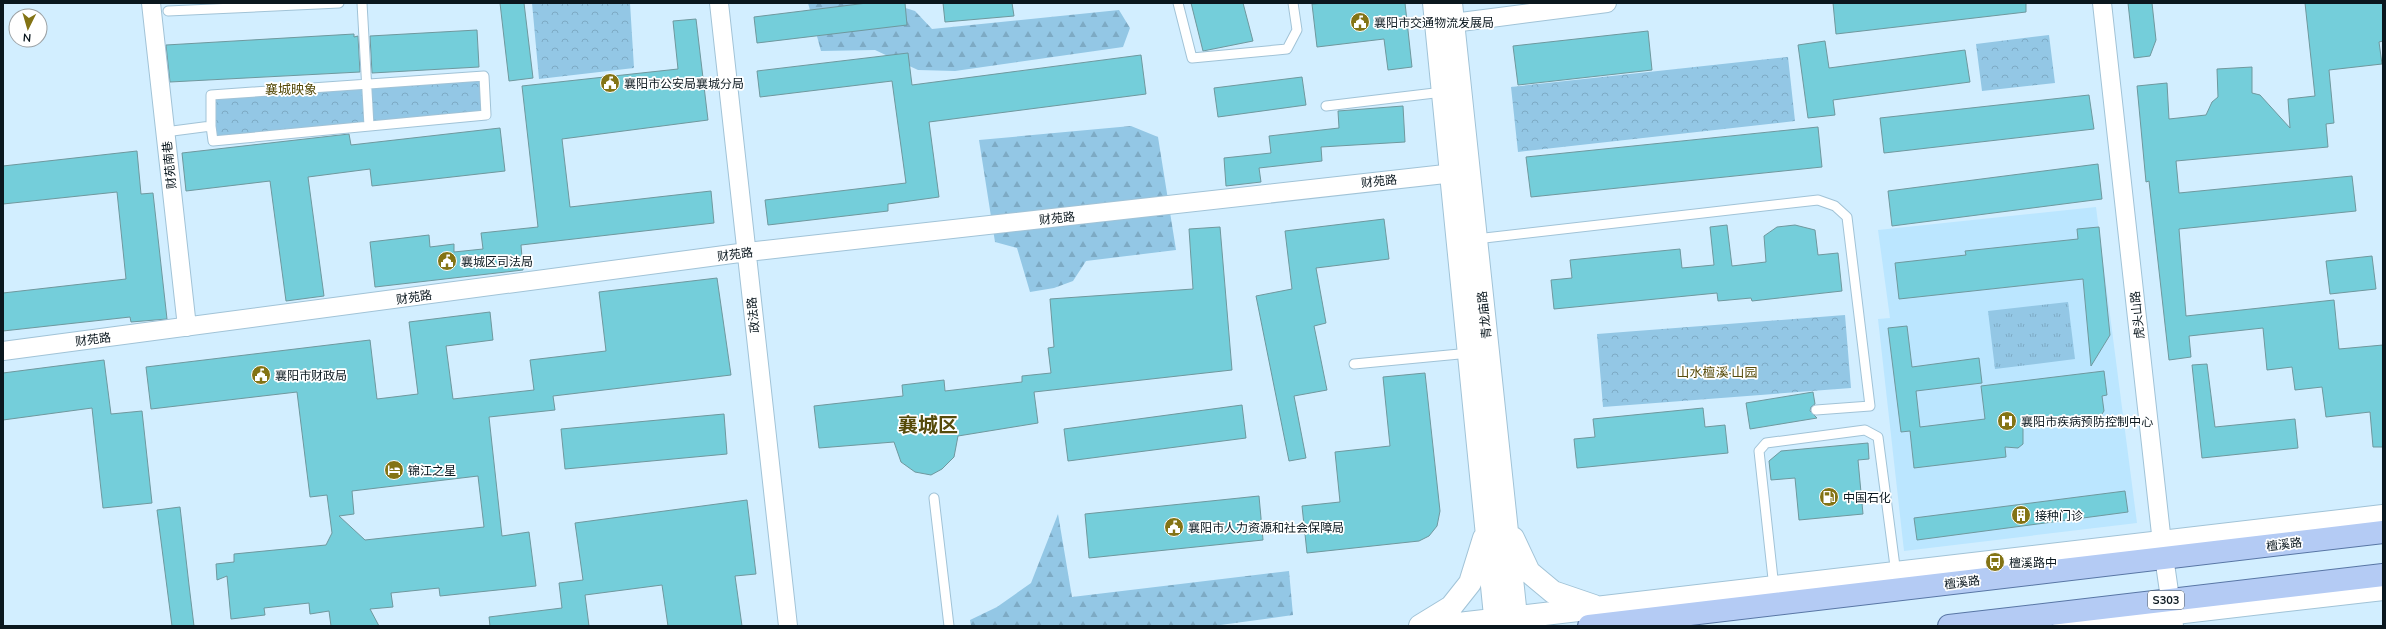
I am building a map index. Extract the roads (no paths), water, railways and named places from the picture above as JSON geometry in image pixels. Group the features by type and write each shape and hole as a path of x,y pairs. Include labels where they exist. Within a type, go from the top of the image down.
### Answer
{"main road":[{"name":"檀溪路","path":"1589,626 2163,550 2383,532"},
{"name":"S303","path":"1949,626 2172,613 2383,575"}],"street":[{"name":"财苑南巷","path":"151,3 187,327"},
{"name":"政法路","path":"719,3 788,626"},
{"name":"青龙庙路","path":"1434,3 1451,91 1506,622"},
{"path":"1452,13 1607,3"},
{"name":"虎头山路","path":"2102,3 2163,550 2172,613"},
{"name":"青龙庙路","path":"1451,91 1452,13"},
{"name":"财苑路","path":"3,351 746,252 1460,172"},
{"name":"青龙庙路","path":"1460,172 1476,239 1478,352"},
{"path":"1441,626 1506,622 1601,608 1896,574 2163,550 2383,516"},
{"path":"1420,626 1451,607 1470,582 1496,527 1529,572 1553,592 1601,608"},
{"path":"2064,626 2383,589"}],"lane":[{"path":"168,11 339,3"},
{"path":"362,3 365,84 369,126"},
{"path":"1178,3 1192,58 1287,49 1297,30 1293,3"},
{"path":"484,76 486,115 369,126 213,141 211,126 211,95 484,76"},
{"path":"1326,106 1451,91"},
{"path":"165,132 211,126"},
{"path":"1476,239 1818,200 1835,206 1847,216 1870,406 1816,410"},
{"path":"1354,364 1478,352"},
{"path":"1774,588 1759,451 1766,444 1865,430 1878,438 1896,574"},
{"path":"934,498 949,626"}],"place":[{"name":"襄阳市交通物流发展局","path":"1360,22"},
{"name":"襄阳市公安局襄城分局","path":"610,83"},
{"name":"襄城区司法局","path":"447,261"},
{"name":"襄阳市财政局","path":"261,375"},
{"name":"襄阳市疾病预防控制中心","path":"2007,421"},
{"name":"锦江之星","path":"394,470"},
{"name":"中国石化","path":"1829,497"},
{"name":"接种门诊","path":"2021,515"},
{"name":"襄阳市人力资源和社会保障局","path":"1174,527"},
{"name":"檀溪路中","path":"1995,562"}],"district":[{"name":"襄城映象","path":"291,89"},
{"name":"山水檀溪·山园","path":"1717,372"},
{"name":"襄城区","path":"928,424"}]}
